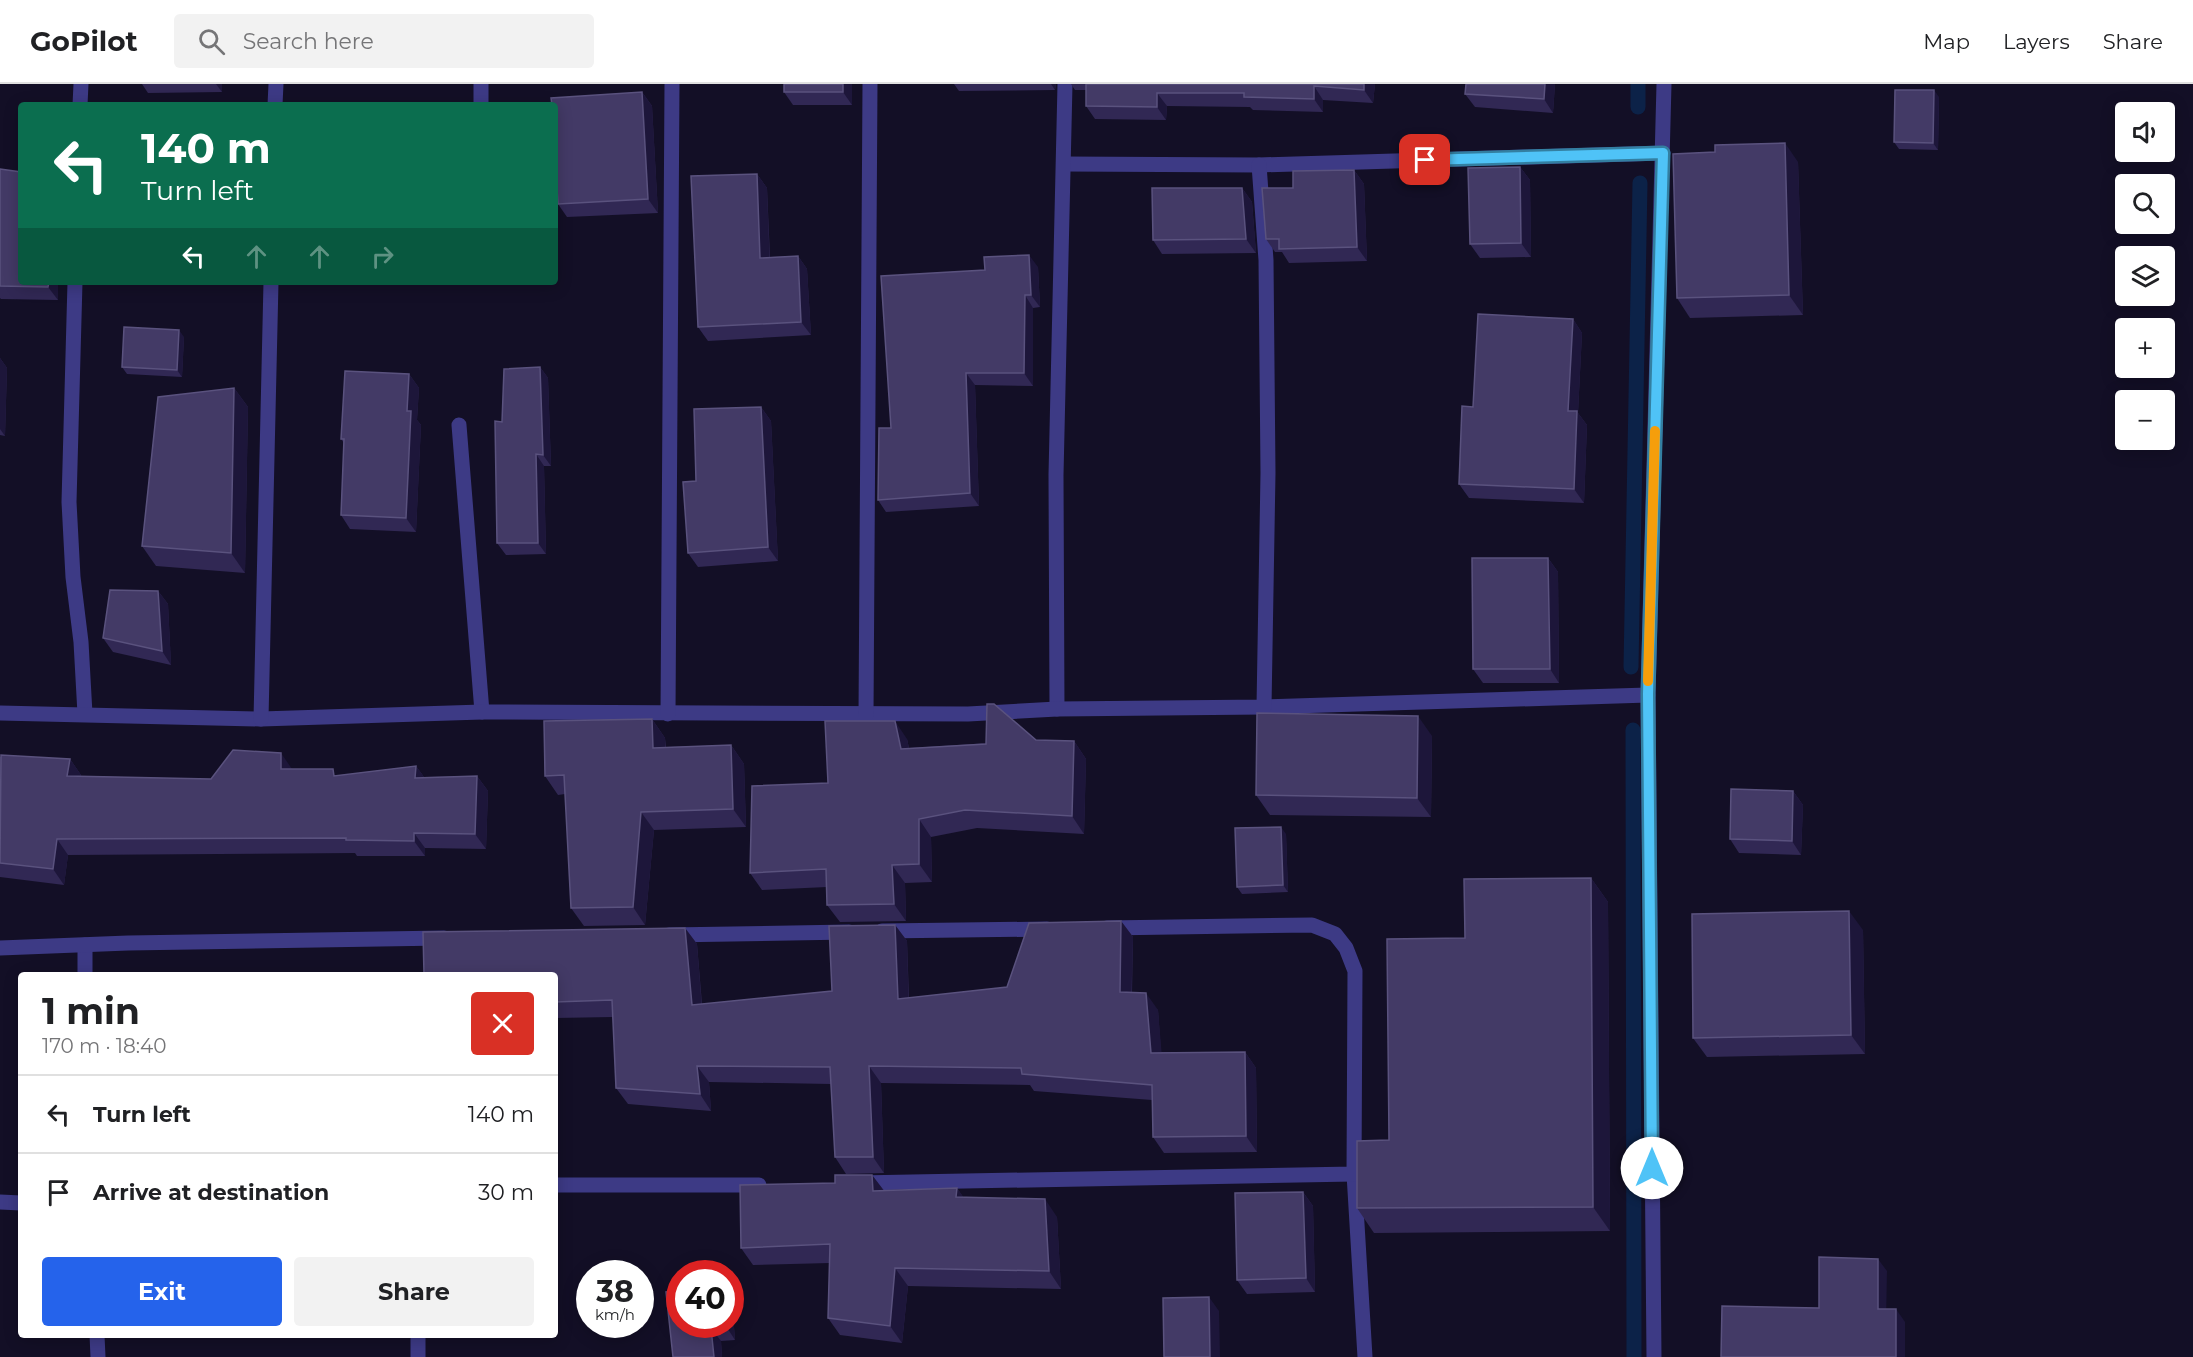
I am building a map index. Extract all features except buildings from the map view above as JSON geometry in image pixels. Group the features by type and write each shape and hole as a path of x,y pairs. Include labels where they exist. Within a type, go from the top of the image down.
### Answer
{"street":[{"path":"80,102 81,84"},
{"path":"275,102 276,84"},
{"path":"481,84 481,102"},
{"path":"668,714 672,84"},
{"path":"866,714 870,84"},
{"path":"1057,710 1056,475 1065,84"},
{"path":"1654,1357 1648,694 1664,84"},
{"path":"1064,164 1259,165 1663,153"},
{"path":"1259,165 1266,260 1268,473 1264,707"},
{"path":"75,285 69,502 85,714"},
{"path":"261,719 271,285"},
{"path":"459,425 482,712"},
{"path":"0,713 261,719 482,712 968,714 1648,694"},
{"path":"1097,928 1312,925 1335,934 1346,948 1355,971 1354,1174 1365,1357"},
{"path":"654,935 1061,929"},
{"path":"0,948 128,943 463,938"},
{"path":"85,945 86,972"},
{"path":"839,1184 1354,1174"},
{"path":"558,1185 779,1185"},
{"path":"0,1202 18,1203"},
{"path":"97,1338 98,1357"},
{"path":"418,1338 418,1357"}],"waterway":[{"path":"1638,84 1638,107"},
{"path":"1631,667 1640,183"},
{"path":"1633,730 1634,1357"}],"slow traffic":[{"path":"1648,681 1655,431"}],"route":[{"path":"1425,160 1663,153 1648,694 1652,1168"}]}
